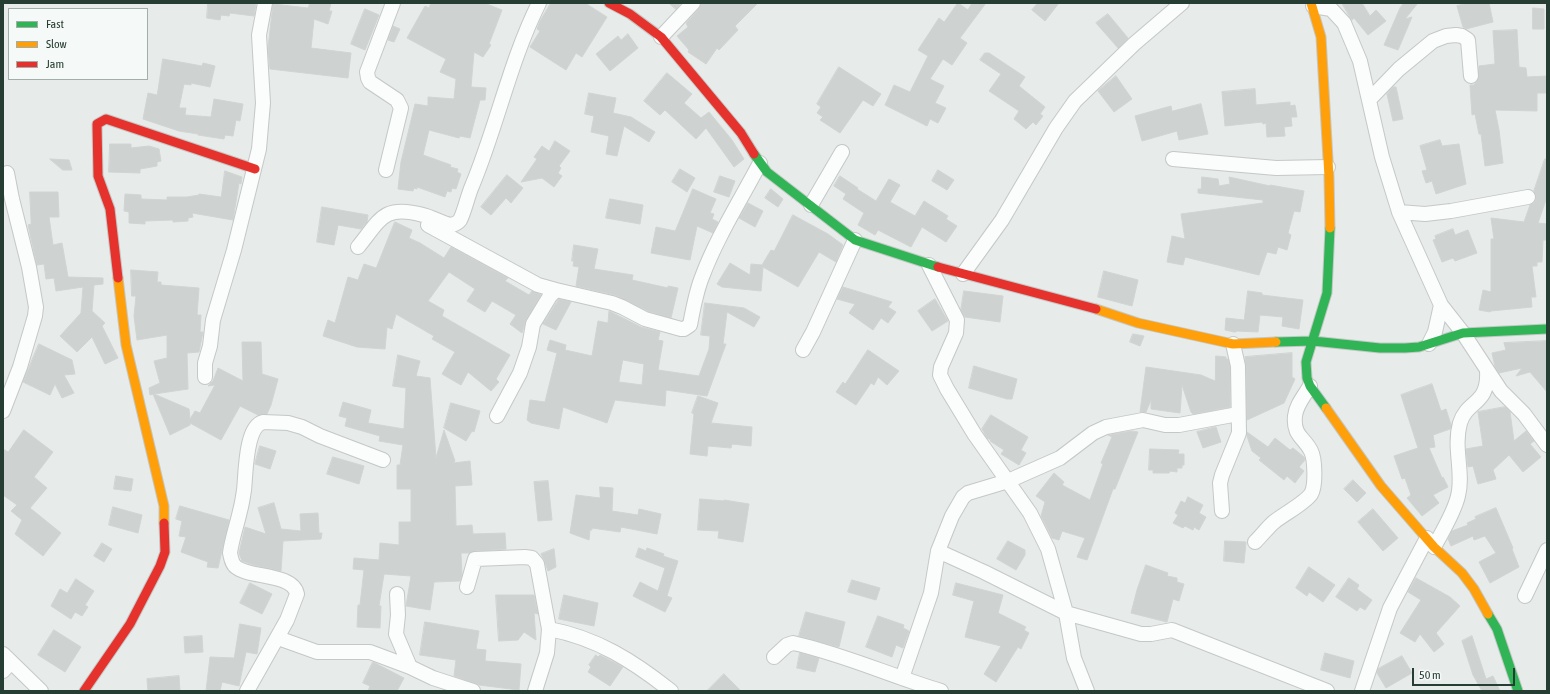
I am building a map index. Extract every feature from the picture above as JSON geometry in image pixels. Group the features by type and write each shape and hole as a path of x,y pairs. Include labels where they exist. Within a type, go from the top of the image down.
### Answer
{"street":[{"path":"205,377 205,363 210,346 213,320 256,168 263,103 259,35 265,3"},
{"path":"386,170 401,108 397,100 370,82 367,72 393,3"},
{"path":"358,247 384,215 391,212 422,214 452,225 459,221 485,155 505,90 523,40 539,3"},
{"path":"609,3 630,14 661,37 741,133 767,172 811,204 855,240 929,265 1082,304 1138,323 1233,344 1313,341 1380,348 1418,347 1463,333 1547,329"},
{"path":"661,37 693,3"},
{"path":"963,274 1002,220 1056,128 1074,101 1134,44 1182,3"},
{"path":"1518,691 1497,629 1474,589 1462,573 1430,543 1381,486 1310,386 1307,378 1307,355 1313,341 1327,293 1330,246 1328,167 1321,37 1312,5 1331,9 1344,23 1360,61 1382,158 1399,212 1441,305 1463,333 1501,391 1524,414 1547,445"},
{"path":"1369,100 1399,69 1432,41 1446,36 1462,36 1468,40 1472,76"},
{"path":"84,691 130,624 160,566 165,552 164,506 126,345 110,209 98,176 97,124 106,119 256,168"},
{"path":"811,204 842,152"},
{"path":"1174,159 1276,168 1328,167"},
{"path":"404,212 538,285 612,303 646,320 681,329 690,325 700,284 708,262 737,203 760,163"},
{"path":"3,411 20,367 35,316 36,306 8,173"},
{"path":"1399,212 1425,214 1451,211 1528,197"},
{"path":"802,350 813,332 855,240"},
{"path":"929,265 957,320 956,333 941,366 940,374 975,435 1030,513 1048,549 1066,613 1074,658 1087,691"},
{"path":"496,416 520,373 529,347 533,324 550,296 556,290"},
{"path":"1429,344 1437,326 1441,305"},
{"path":"1222,511 1220,483 1239,433 1238,366 1233,344"},
{"path":"1362,691 1390,608 1458,497 1459,482 1456,451 1460,421 1485,391 1488,379 1487,371"},
{"path":"1255,542 1274,522 1309,496 1313,489 1313,458 1311,451 1298,433 1295,426 1295,415 1310,386"},
{"path":"902,678 930,593 938,551 952,516 963,497 968,493 1008,481 1060,458 1093,433 1106,427 1143,420 1165,425 1178,425 1238,414"},
{"path":"247,691 278,638 297,594 295,588 282,580 238,568 232,562 230,553 244,491 247,450 257,426 263,422 288,423 383,460"},
{"path":"1525,596 1547,550"},
{"path":"938,551 1066,613 1141,634 1151,634 1172,630 1327,691"},
{"path":"467,587 475,558 525,557 532,558 537,564 549,629 547,653 535,691"},
{"path":"397,594 398,615 396,634 410,667"},
{"path":"549,629 579,636 626,658 671,691"},
{"path":"278,638 317,652 370,652 410,667 433,678 473,691"},
{"path":"774,657 787,645 793,643 831,653 941,691"},
{"path":"6,663 41,691"}],"building":[{"path":"208,3 256,3 254,16 230,13 229,16 221,15 220,20 207,18"},
{"path":"310,3 331,3 329,11 332,11 328,24 314,19 311,48 351,53 348,78 270,69 268,48 273,4 308,8"},
{"path":"431,3 484,3 502,10 489,44 491,45 483,57 474,52 471,87 486,88 485,100 480,100 470,138 460,136 459,138 429,130 423,155 451,165 450,167 458,169 457,172 461,174 456,189 452,188 451,192 447,191 445,197 417,187 417,189 414,188 413,191 398,189 401,162 415,104 428,106 428,97 454,99 456,79 440,72 446,59 407,38 425,6 429,8"},
{"path":"551,3 585,3 607,17 582,57 576,53 566,70 530,47 540,31 537,29 540,21"},
{"path":"669,3 681,3 676,9"},
{"path":"701,3 758,3 735,26 738,30 719,50 717,48 706,64 688,52 689,50 677,36 688,27 686,23 699,9"},
{"path":"958,3 968,10 972,3 986,3 960,38 967,43 952,65 943,59 930,79 944,86 935,103 946,108 938,123 930,119 927,126 885,105 894,85 910,92 928,56 918,50 939,18 944,22"},
{"path":"1038,3 1059,3 1045,21 1032,10"},
{"path":"1342,3 1362,3 1370,16 1376,10 1386,21 1368,35 1354,18 1352,20"},
{"path":"1404,3 1418,3 1405,19 1412,17 1398,50 1384,45 1400,8"},
{"path":"1468,3 1489,3 1493,22 1466,29 1463,27 1457,6"},
{"path":"1533,8 1544,9 1544,29 1533,29"},
{"path":"365,9 379,15 365,50 351,44"},
{"path":"1108,14 1128,38 1118,48 1096,23"},
{"path":"393,26 400,29 394,42 388,40"},
{"path":"1517,30 1519,67 1526,68 1527,77 1547,76 1547,93 1537,93 1537,111 1495,110 1503,163 1485,166 1481,134 1479,134 1475,114 1472,115 1470,85 1474,85 1478,80 1479,66 1495,64 1493,31"},
{"path":"628,34 638,48 610,71 596,54 618,36 621,40"},
{"path":"985,53 989,53 1025,77 1019,86 1045,107 1040,114 1043,116 1036,125 1033,122 1026,129 1014,119 1019,111 989,91 1001,74 980,60"},
{"path":"163,59 202,66 203,63 215,66 210,87 191,83 191,85 184,84 179,108 186,108 185,115 211,117 214,99 243,104 240,121 236,120 233,136 225,135 224,139 198,135 179,131 143,119 148,93 157,95"},
{"path":"839,67 881,94 873,106 863,100 840,133 820,120 823,117 817,113 821,107 817,104"},
{"path":"667,73 692,94 684,103 701,118 709,112 732,140 744,159 734,167 706,128 696,139 665,110 660,115 644,101"},
{"path":"1116,76 1132,99 1114,112 1098,91"},
{"path":"1393,87 1396,87 1403,119 1393,121 1387,94"},
{"path":"1255,89 1256,105 1290,102 1290,106 1295,105 1297,117 1291,117 1292,126 1284,127 1285,136 1267,137 1266,123 1263,124 1262,122 1225,126 1222,92"},
{"path":"589,93 616,98 613,113 631,117 655,132 649,142 624,126 617,156 606,154 609,136 591,132 594,116 585,114"},
{"path":"1201,104 1208,134 1179,140 1177,131 1142,141 1135,116 1171,106 1172,111"},
{"path":"1440,140 1442,146 1459,144 1466,184 1436,194 1432,181 1426,183 1422,171 1427,170 1420,146"},
{"path":"555,141 570,151 559,166 561,168 558,173 562,176 554,187 542,178 521,182 537,159 534,157 542,146 549,151"},
{"path":"110,144 131,144 131,148 149,146 159,149 161,161 157,162 157,166 140,169 140,173 109,172"},
{"path":"50,159 69,160 72,170 63,170"},
{"path":"1545,159 1547,159 1547,197 1538,223 1547,224 1547,240 1543,240 1542,262 1537,262 1537,266 1532,266 1536,297 1531,297 1532,307 1490,312 1479,310 1483,290 1491,292 1491,239 1494,239 1491,218 1524,222 1530,205 1534,203 1536,199 1534,191"},
{"path":"680,169 695,178 687,192 672,182"},
{"path":"938,170 954,180 947,190 932,181"},
{"path":"225,171 242,177 241,184 239,183 233,220 192,213 193,217 188,218 188,221 145,221 145,224 129,223 129,212 124,211 125,194 141,195 141,199 167,200 167,197 187,197 199,194 221,197"},
{"path":"507,175 523,188 511,203 506,198 491,215 481,207"},
{"path":"720,176 735,181 729,197 714,192"},
{"path":"840,176 876,201 889,179 900,185 890,202 915,216 924,201 948,216 946,219 957,226 946,242 922,227 911,247 878,230 875,235 858,225 864,213 843,199 846,194 834,186"},
{"path":"1202,177 1218,179 1219,186 1230,184 1229,177 1270,186 1304,191 1300,212 1294,211 1288,233 1291,235 1287,250 1278,247 1276,254 1267,252 1259,275 1185,257 1183,265 1167,262 1172,236 1185,239 1181,214 1263,203 1263,200 1198,193 1198,189 1201,189"},
{"path":"693,189 716,199 710,213 714,214 712,219 718,222 713,233 697,226 690,260 651,253 656,227 675,231"},
{"path":"771,189 783,199 778,207 765,198"},
{"path":"30,192 58,192 59,217 49,217 53,245 62,243 68,277 103,278 103,284 94,285 92,311 105,323 102,326 118,358 105,364 92,337 77,352 60,336 81,313 83,287 56,291 54,278 46,279 44,264 37,265 28,225 31,224"},
{"path":"610,199 643,205 640,224 606,218"},
{"path":"748,203 763,211 755,227 739,218"},
{"path":"322,207 368,215 367,222 361,229 338,225 334,245 317,242"},
{"path":"793,215 828,234 843,245 836,262 819,252 798,287 763,267 761,291 722,287 717,284 730,263 750,275 751,264 762,265 771,250 774,251"},
{"path":"395,222 412,230 409,238 444,258 451,247 508,278 505,281 529,295 532,291 541,295 526,320 522,333 510,324 516,315 492,301 485,312 467,301 475,289 449,272 428,301 444,310 442,316 510,355 496,379 499,382 491,391 468,372 461,385 442,374 455,352 432,339 434,336 396,314 392,329 387,327 385,349 357,347 323,336 328,320 335,323 348,277 358,280 364,264 376,268"},
{"path":"1453,229 1455,235 1468,230 1477,253 1455,261 1453,258 1442,262 1433,240 1436,239 1435,236"},
{"path":"574,245 598,249 594,269 633,275 632,280 668,288 668,286 678,288 671,318 648,311 615,295 576,286 579,267 573,266 574,261 572,261"},
{"path":"131,270 158,272 157,282 161,282 161,285 199,288 197,315 201,315 200,332 203,332 199,352 187,353 188,389 154,394 189,409 190,419 195,411 200,413 215,385 208,386 213,381 218,368 243,381 242,342 261,342 262,374 278,379 267,414 258,415 240,406 221,440 190,423 190,425 170,435 153,394 150,395 149,388 160,383 154,361 167,358 167,335 137,340 134,316 136,296 132,296"},
{"path":"1104,271 1138,280 1132,306 1098,297"},
{"path":"843,287 892,302 888,307 896,312 888,323 881,318 873,330 849,313 855,304 837,299"},
{"path":"964,291 1003,296 1000,322 965,317 961,310"},
{"path":"1248,291 1262,293 1262,295 1303,300 1299,329 1282,326 1283,317 1260,315 1258,332 1234,332 1225,330 1226,318 1244,320"},
{"path":"559,299 571,302 556,330 543,324"},
{"path":"935,299 948,321 932,331 918,311"},
{"path":"705,303 744,308 760,317 754,327 727,312 723,344 726,344 707,396 666,390 665,406 615,400 607,423 563,407 559,429 531,423 527,420 530,400 545,402 557,353 547,350 550,340 566,345 565,350 592,356 598,321 608,323 609,311 641,327 660,332 658,340 663,341 658,370 699,376 709,349 710,336 701,335","holes":["623,360 644,364 642,385 619,382"]},
{"path":"1133,334 1144,336 1140,346 1130,342"},
{"path":"1547,341 1547,392 1530,372 1516,376 1522,368 1499,373 1495,367 1492,353 1506,350 1504,343"},
{"path":"39,344 72,360 75,374 64,375 74,393 62,398 55,384 50,395 23,382"},
{"path":"868,350 899,371 887,385 878,377 874,385 871,383 856,405 836,392 843,382 845,384"},
{"path":"1292,353 1292,377 1295,379 1284,403 1247,420 1245,357"},
{"path":"398,355 420,361 416,376 430,378 436,458 444,430 455,461 453,463 470,461 472,485 455,486 456,526 472,525 473,534 505,533 506,549 461,553 462,575 460,581 434,582 430,610 406,606 411,576 384,574 379,606 381,606 380,628 357,627 358,605 360,605 364,570 353,569 354,558 379,560 380,543 399,545 399,522 411,522 411,489 397,489 397,465 400,465 403,445 379,441 380,436 345,426 347,418 339,416 343,402 371,410 368,423 404,429 406,388 393,386"},
{"path":"1216,356 1226,357 1226,359 1228,359 1230,367 1230,407 1193,414 1182,385 1180,413 1151,409 1151,400 1146,412 1140,412 1146,367 1201,375 1215,381"},
{"path":"974,366 1017,379 1012,399 1007,399 969,388"},
{"path":"1432,384 1441,411 1446,409 1451,425 1450,429 1433,435 1435,447 1429,448 1442,478 1443,477 1448,487 1433,495 1439,503 1422,516 1407,498 1411,495 1405,478 1402,479 1394,456 1418,448 1401,395"},
{"path":"698,396 718,403 711,423 752,427 751,446 732,444 731,448 708,446 707,456 690,454 694,414 692,413"},
{"path":"451,403 480,411 474,432 472,431 466,441 444,428"},
{"path":"1505,407 1510,412 1514,441 1526,431 1534,441 1530,444 1541,457 1523,472 1509,455 1493,470 1496,479 1478,484 1473,466 1468,467 1466,449 1483,446 1478,412"},
{"path":"991,415 1028,437 1021,450 1026,453 1019,465 1001,454 1004,450 987,438 982,429"},
{"path":"1216,427 1221,442 1203,448 1197,432"},
{"path":"24,430 53,452 34,477 47,488 30,508 61,533 43,556 15,534 22,520 11,511 17,505 3,495 3,449 8,452"},
{"path":"1132,431 1138,432 1115,489 1113,489 1087,560 1077,557 1085,538 1062,531 1059,540 1052,538 1041,516 1045,502 1036,496 1054,473 1064,482 1062,485 1090,500 1103,464 1101,463 1112,437 1108,435"},
{"path":"1247,432 1268,447 1275,438 1290,450 1293,448 1304,457 1305,460 1299,467 1304,471 1295,483 1287,476 1284,480 1259,460 1261,458 1252,451"},
{"path":"260,446 276,451 270,469 255,464"},
{"path":"1150,449 1179,450 1178,454 1184,454 1184,465 1182,465 1182,468 1177,468 1177,472 1170,471 1169,473 1153,473 1153,470 1149,470"},
{"path":"333,457 364,466 359,484 327,474"},
{"path":"116,476 133,479 131,491 114,489"},
{"path":"1353,480 1366,493 1357,502 1344,489"},
{"path":"548,481 552,520 538,521 534,482"},
{"path":"600,487 613,488 612,511 638,515 639,509 661,514 657,534 621,527 620,532 592,528 592,530 590,530 589,540 570,533 576,495 600,498"},
{"path":"1188,497 1203,505 1199,513 1206,517 1199,530 1194,527 1193,530 1185,526 1183,528 1173,523 1178,515 1175,513 1181,501 1185,503"},
{"path":"700,499 724,500 749,504 743,542 718,538 719,531 698,530"},
{"path":"274,503 281,529 301,531 300,514 318,513 319,533 322,533 321,539 283,541 281,571 242,561 239,553 245,527 266,534 258,508"},
{"path":"180,506 229,520 218,568 207,567 208,562 181,552 186,537 179,536 182,521 176,519"},
{"path":"113,507 142,515 138,533 109,525"},
{"path":"1496,508 1513,548 1512,549 1519,567 1490,583 1479,562 1496,553 1485,536 1474,540 1473,536 1451,546 1448,539 1452,531 1468,525 1467,523 1476,519 1475,517"},
{"path":"1373,509 1398,538 1383,551 1358,522"},
{"path":"1008,541 1025,550 1025,555 1016,570 997,559"},
{"path":"1225,541 1246,542 1244,563 1224,561"},
{"path":"102,543 112,549 104,562 94,556"},
{"path":"639,548 646,551 647,548 678,561 667,596 672,598 665,612 633,596 640,582 658,591 665,568 636,557"},
{"path":"554,549 556,567 548,571 541,554"},
{"path":"1146,565 1168,573 1167,576 1177,578 1177,582 1184,584 1179,601 1173,599 1167,622 1131,613"},
{"path":"1309,567 1335,585 1323,602 1309,592 1307,596 1296,588"},
{"path":"1349,578 1359,585 1357,589 1372,600 1365,610 1360,607 1357,611 1336,597"},
{"path":"1416,578 1450,597 1460,606 1436,633 1444,644 1434,652 1420,634 1415,642 1400,633 1421,600 1408,592"},
{"path":"76,579 94,591 85,605 88,607 82,616 75,612 71,619 51,606 60,589 67,593"},
{"path":"852,580 880,588 876,600 848,592"},
{"path":"250,583 272,594 262,614 240,603"},
{"path":"956,583 1003,595 998,613 1026,627 1024,630 1029,633 1021,649 1018,647 996,682 984,674 1001,646 965,637 974,601 953,595"},
{"path":"496,595 534,595 538,614 534,613 536,640 524,632 518,640 499,641"},
{"path":"564,595 598,603 594,626 559,619"},
{"path":"806,612 845,622 839,647 799,636"},
{"path":"878,616 904,625 903,628 909,631 903,648 896,645 892,657 866,647"},
{"path":"425,622 479,631 476,649 486,650 485,661 521,664 519,690 479,685 454,676 456,660 420,655"},
{"path":"240,624 261,628 257,654 246,652 239,686 222,682 220,691 206,691 210,657 234,658"},
{"path":"54,630 81,647 65,672 38,655"},
{"path":"202,636 203,652 185,653 184,637"},
{"path":"1472,636 1486,679 1493,676 1500,691 1482,691 1473,675 1462,641"},
{"path":"800,653 819,658 815,672 797,668"},
{"path":"1325,653 1354,661 1350,678 1321,670"},
{"path":"596,655 598,657 600,655 623,667 610,686 588,672 591,667 589,665"},
{"path":"1402,656 1412,673 1386,688 1377,673 1378,669"},
{"path":"373,662 404,678 397,691 368,691 370,686 363,683"},
{"path":"724,674 741,691 707,691"},
{"path":"179,676 180,691 148,691 147,679"}],"traffic: fast":[{"path":"754,154 767,172 855,240 938,267"},
{"path":"1326,408 1310,386 1307,378 1306,362 1327,293 1330,228"},
{"path":"1276,342 1313,341 1380,348 1405,348 1419,347 1463,333 1547,329"},
{"path":"1488,614 1497,629 1518,691"}],"traffic: slow":[{"path":"1311,3 1321,37 1329,177 1330,228"},
{"path":"118,278 126,345 164,506 164,523"},
{"path":"1096,309 1138,323 1233,344 1276,342"},
{"path":"1326,408 1381,486 1434,547 1462,573 1474,589 1488,614"}],"traffic: jam":[{"path":"609,3 630,14 661,37 741,133 754,154"},
{"path":"118,278 110,209 98,176 97,124 106,119 255,169"},
{"path":"938,267 1096,309"},
{"path":"84,691 130,624 160,566 165,552 164,523"}]}
